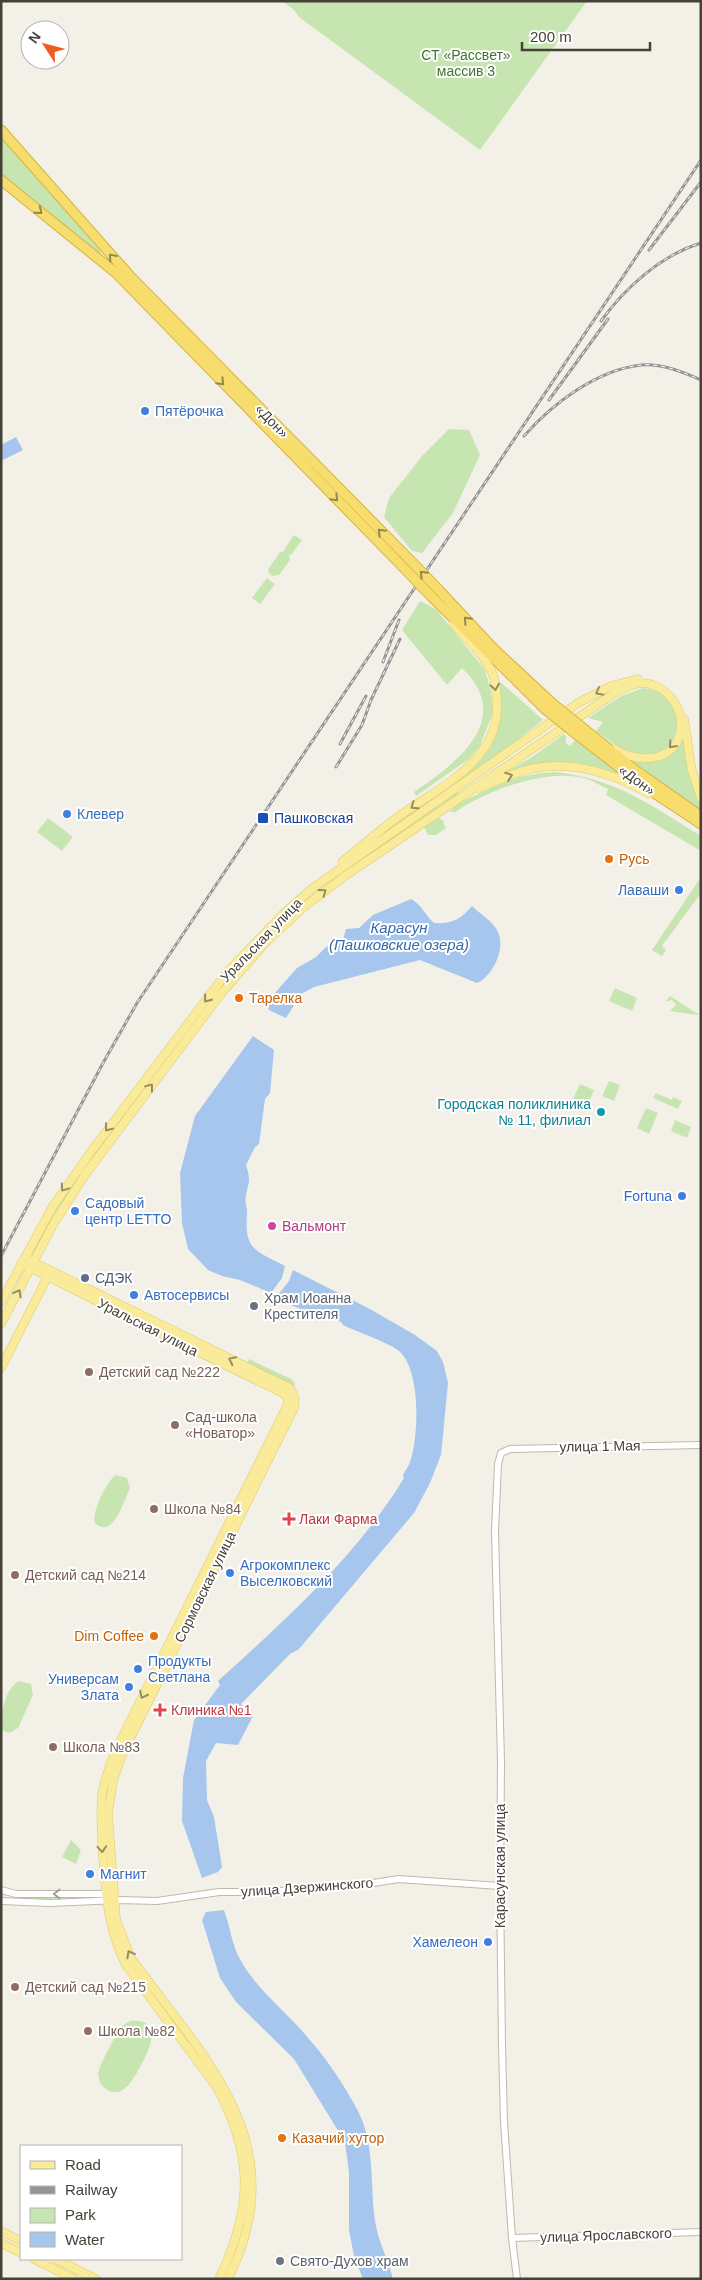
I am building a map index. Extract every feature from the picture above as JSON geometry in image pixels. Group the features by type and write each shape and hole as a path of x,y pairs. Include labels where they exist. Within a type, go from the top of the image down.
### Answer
{"highway":[{"name":"«Дон»","path":"1,130 130,276 433,591 505,660 549,706"},
{"name":"«Дон»","path":"1,180 116,273 406,563"},
{"name":"«Дон»","path":"433,591 451,618 549,706"},
{"path":"549,706 580,731"},
{"name":"«Дон»","path":"580,731 701,816"},
{"name":"«Дон»","path":"580,731 642,785 701,824"}],"main road":[{"path":"313,888 401,815 469,767 488,744 496,719 497,700 493,677 487,663 451,618"},
{"name":"Уральская улица","path":"1,1324 70,1196 102,1151 220,995 265,943 315,897 578,704 622,682 644,679 661,684 676,699 682,714 692,771 701,798"},
{"name":"Уральская улица","path":"1,1302 64,1188 187,1024 228,971 254,943 313,888 462,790 632,684 656,685 671,697 677,706 681,721 680,734 669,751 645,760 623,755 590,730 580,731"},
{"path":"462,790 528,770 551,767 582,769 606,774 628,783 701,824"},
{"name":"Уральская улица","path":"23,1260 48,1276 283,1393 292,1401"},
{"name":"Уральская улица","path":"32,1266 48,1276"},
{"path":"1,1368 48,1276"},
{"name":"Сормовская улица","path":"228,2279 246,2230 252,2197 248,2148 242,2126 221,2088 126,1965 112,1933 109,1898 110,1797 112,1781 136,1717 216,1556 288,1404 292,1401"},
{"name":"Сормовская улица","path":"219,2279 232,2252 240,2229 244,2211 245,2180 237,2130 221,2088"},
{"path":"1,2231 20,2241"},
{"path":"1,2242 20,2252"},
{"path":"36,2260 74,2279"},
{"path":"58,2260 96,2279"}],"street":[{"name":"улица 1 Мая","path":"502,1452 510,1448 701,1445"},
{"name":"Карасунская улица","path":"502,1452 498,1464 495,1531 501,1762 500,1886 504,2122 512,2238 517,2279"},
{"name":"улица Дзержинского","path":"109,1898 157,1901 220,1892 300,1890 355,1886 398,1879 500,1886"},
{"path":"1,1890 16,1894 109,1898"},
{"path":"1,1901 50,1903 109,1898"},
{"name":"улица Ярославского","path":"512,2238 701,2232"}],"green space":[{"name":"СТ «Рассвет» массив 3","path":"282,1 587,1 480,150 299,17 293,9"},
{"path":"1,132 101,252 100,254 1,177"},
{"path":"449,429 469,430 480,455 453,513 422,553 412,551 384,517 389,498 423,455"},
{"path":"294,535 302,540 291,555 289,554 290,560 279,575 272,576 268,572 269,568 280,552 285,551"},
{"path":"267,578 275,584 260,604 252,598"},
{"path":"420,601 436,609 485,670 491,691 493,712 480,746 469,759 416,796 414,792 447,768 474,738 481,722 483,705 477,687 462,668 447,685 402,630"},
{"path":"495,677 543,720 467,779 371,846 362,848 478,761 487,751 493,742 499,722 500,712"},
{"path":"643,688 660,693 671,702 676,715 677,728 673,740 665,750 653,756 639,756 622,749 596,731 603,722 588,718 621,696"},
{"path":"564,734 566,736 566,743 570,746 576,739 617,772 615,774 579,766 499,776 532,757"},
{"path":"683,736 701,801 701,811 632,761 656,759 667,752"},
{"path":"555,772 596,780 649,804 701,836 701,851 606,795 608,789 590,780 571,776 537,778 519,783 484,796 455,812 450,812 456,805 504,783 528,775"},
{"path":"459,789 458,795 365,859 362,857"},
{"path":"48,818 73,837 62,851 37,832"},
{"path":"439,818 445,822 443,823 446,828 436,835 428,835 424,827"},
{"path":"701,877 701,893 662,946 666,950 662,956 652,950"},
{"path":"615,988 637,998 632,1011 609,1001"},
{"path":"670,996 698,1014 670,1011 676,1005 672,1000 665,1002"},
{"path":"609,1081 620,1085 614,1101 602,1096"},
{"path":"580,1084 594,1090 588,1105 573,1099"},
{"path":"656,1093 672,1100 673,1097 682,1101 678,1109 653,1098"},
{"path":"646,1108 658,1113 649,1134 637,1128"},
{"path":"675,1120 691,1127 687,1138 671,1131"},
{"path":"95,1152 97,1153 32,1257 31,1254 62,1200"},
{"path":"249,1359 291,1379 295,1383 294,1387 246,1364"},
{"path":"116,1475 127,1478 130,1488 117,1517 107,1527 101,1527 95,1523 95,1512 104,1490"},
{"path":"19,1681 31,1684 33,1695 18,1728 10,1733 1,1730 4,1703 10,1690"},
{"path":"71,1840 81,1850 76,1864 62,1857"},
{"path":"1,1893 40,1897 93,1898 39,1899 1,1895"},
{"path":"130,2021 140,2021 147,2024 151,2029 151,2042 130,2083 126,2088 114,2092 107,2090 100,2083 98,2074 100,2066 120,2027"}],"water":[{"path":"16,437 23,450 1,461 1,445"},
{"name":"Карасун (Пашковские озера)","path":"411,899 418,904 434,923 446,923 455,920 464,915 472,906 492,923 500,937 499,952 493,968 483,979 477,983 420,960 314,987 301,994 286,1018 269,1010 266,1003 297,968 316,957 327,946 342,943 346,929 359,928 373,915"},
{"path":"253,1036 274,1050 270,1093 265,1099 259,1144 255,1147 246,1165 249,1180 245,1200 250,1243 260,1253 285,1266 282,1278 271,1293 240,1280 222,1276 208,1270 188,1249 182,1223 180,1173 195,1116"},
{"path":"293,1270 368,1308 415,1335 437,1351 443,1362 448,1383 441,1455 430,1483 414,1513 299,1649 290,1654 241,1704 253,1716 238,1745 216,1743 206,1761 207,1800 214,1817 222,1867 218,1872 202,1878 182,1821 183,1778 194,1720 220,1685 218,1681 319,1586 364,1534 404,1478 403,1475 408,1467 413,1451 416,1420 415,1388 406,1360 394,1348 343,1325 341,1322 324,1316 321,1317 283,1302 277,1296 289,1281"},
{"path":"224,1910 235,1949 247,1971 319,2051 347,2091 359,2113 368,2139 370,2152 376,2228 393,2279 363,2279 354,2256 349,2230 349,2173 345,2142 294,2059 236,2002 220,1978 202,1920 206,1912"}],"railway":[{"path":"1,1256 103,1063 137,1003 701,160"},
{"path":"649,250 701,182"},
{"path":"601,321 621,297 645,274 686,248 701,243"},
{"path":"549,400 608,319"},
{"path":"524,436 562,400 592,381 625,368 656,365 679,371 701,380"},
{"path":"383,662 399,620"},
{"path":"336,767 362,725 371,700 400,639"},
{"path":"340,744 366,696"}],"place":[{"name":"Пятёрочка","path":"145,411"},
{"name":"Клевер","path":"67,814"},
{"name":"Пашковская","path":"263,818"},
{"name":"Русь","path":"609,859"},
{"name":"Лаваши","path":"679,890"},
{"name":"Тарелка","path":"239,998"},
{"name":"Городская поликлиника № 11, филиал","path":"601,1112"},
{"name":"Fortuna","path":"682,1196"},
{"name":"Садовый центр LETTO","path":"75,1211"},
{"name":"Вальмонт","path":"272,1226"},
{"name":"СДЭК","path":"85,1278"},
{"name":"Автосервисы","path":"134,1295"},
{"name":"Храм Иоанна Крестителя","path":"254,1306"},
{"name":"Детский сад №222","path":"89,1372"},
{"name":"Сад-школа «Новатор»","path":"175,1425"},
{"name":"Школа №84","path":"154,1509"},
{"name":"Лаки Фарма","path":"289,1519"},
{"name":"Агрокомплекс Выселковский","path":"230,1573"},
{"name":"Детский сад №214","path":"15,1575"},
{"name":"Dim Coffee","path":"154,1636"},
{"name":"Продукты Светлана","path":"138,1669"},
{"name":"Универсам Злата","path":"129,1687"},
{"name":"Клиника №1","path":"160,1710"},
{"name":"Школа №83","path":"53,1747"},
{"name":"Магнит","path":"90,1874"},
{"name":"Хамелеон","path":"488,1942"},
{"name":"Детский сад №215","path":"15,1987"},
{"name":"Школа №82","path":"88,2031"},
{"name":"Казачий хутор","path":"282,2138"},
{"name":"Свято-Духов храм","path":"280,2261"}]}
